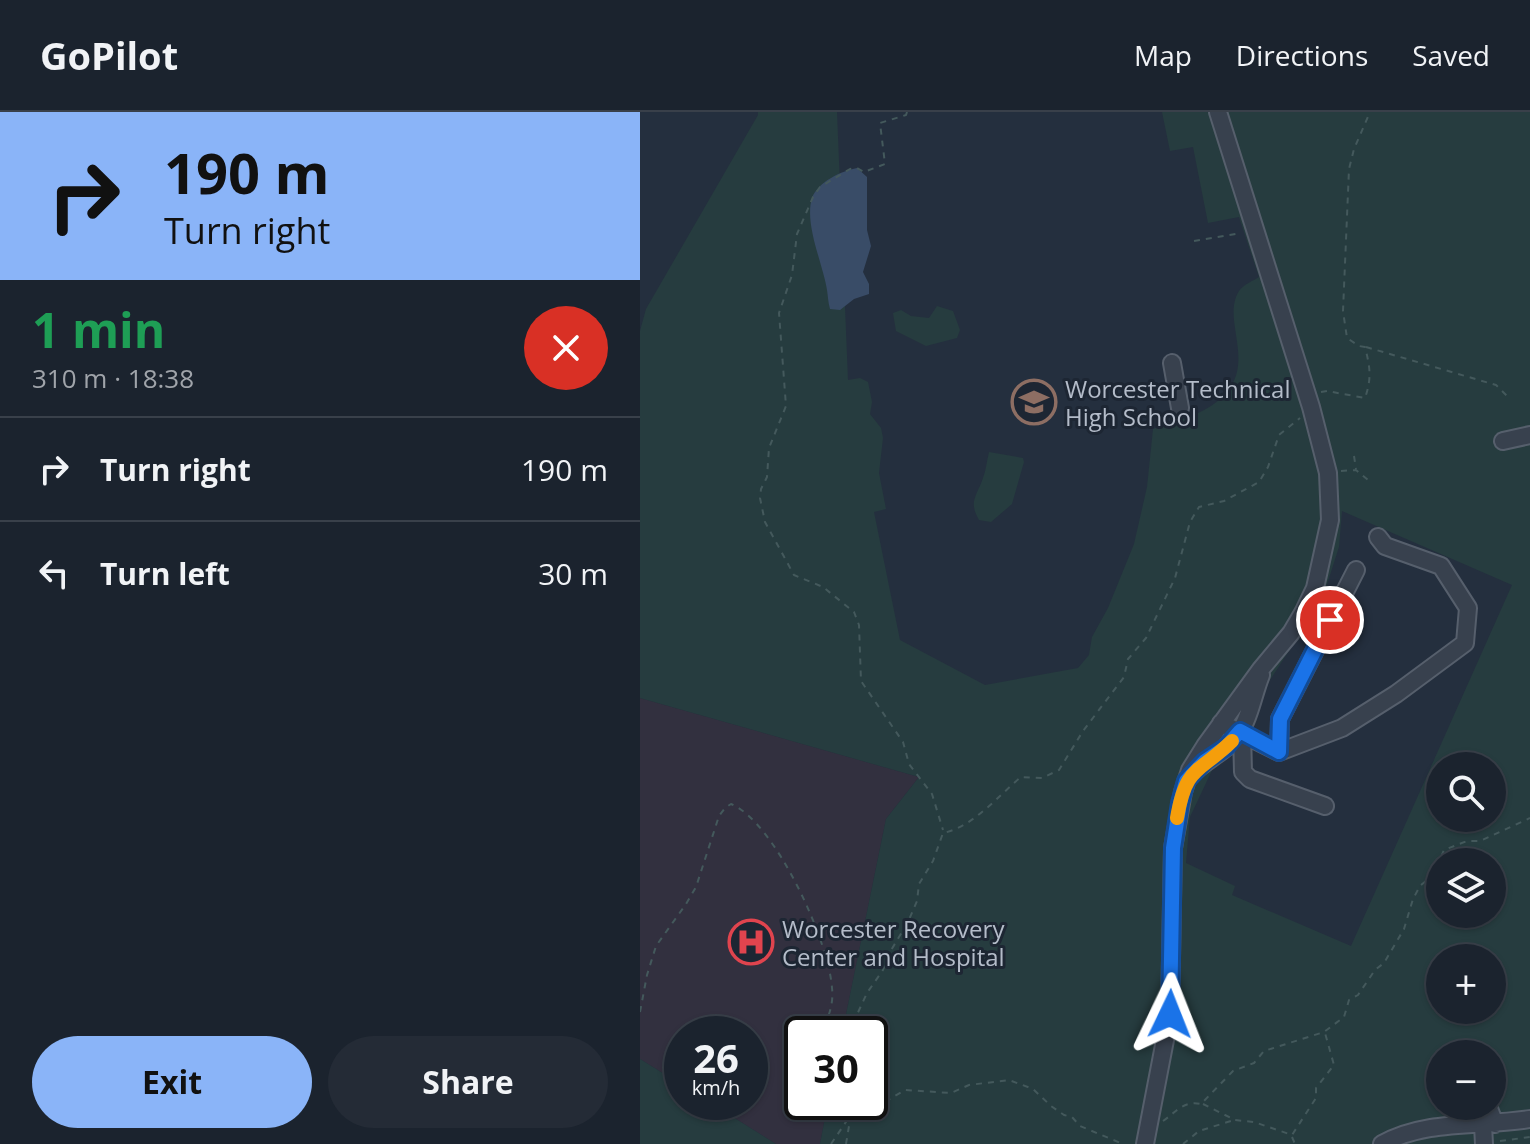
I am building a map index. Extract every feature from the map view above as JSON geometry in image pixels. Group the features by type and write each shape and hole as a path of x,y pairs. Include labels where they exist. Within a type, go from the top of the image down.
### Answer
{"street":[{"path":"1146,1139 1170,1014 1173,848 1186,781 1221,723 1291,633 1315,588 1329,533 1328,474 1311,407 1218,112"},
{"path":"1172,363 1180,408"},
{"path":"1503,441 1530,435"},
{"path":"1221,723 1279,752 1342,728 1396,694 1465,643 1468,608 1441,566 1385,546 1378,537"},
{"path":"1279,752 1280,719 1356,570"},
{"path":"1315,588 1339,599"},
{"path":"1186,781 1241,732 1250,714 1259,679 1271,657"},
{"path":"1241,732 1243,772 1250,779 1325,806"},
{"path":"1382,1144 1423,1129 1490,1134 1530,1119"}],"path":[{"path":"856,1016 908,922 917,901 919,884 933,861 943,833 932,794 909,764 903,742 861,681 859,625 854,612 823,587 794,575 765,522 760,498 767,477 769,448 786,406 779,313 792,275 797,234 820,187 850,169 857,168 864,172 885,164 880,123 906,115 907,112"},
{"path":"1370,112 1349,169 1343,311 1347,338 1359,346 1496,385 1507,396"},
{"path":"1194,241 1249,229"},
{"path":"943,833 955,831 976,816 1021,777 1042,778 1059,770 1083,731 1124,677 1128,659 1146,638 1175,578 1190,522 1199,507 1224,501 1259,482 1268,467 1279,435 1311,407 1316,393 1327,391 1365,398 1371,371 1365,347"},
{"path":"1354,456 1356,470 1368,480"},
{"path":"1328,474 1356,470"},
{"path":"640,1012 656,946 696,887 719,816 731,804 743,809 758,824 798,887 821,935 833,990 829,1016"},
{"path":"1201,1104 1233,1071 1254,1063 1264,1051 1324,1032 1344,1017 1349,1000 1358,995 1375,970 1384,963 1404,929 1413,899 1420,886 1433,875 1444,850 1453,845 1488,838 1530,818"},
{"path":"1292,1135 1316,1098 1316,1088 1334,1065 1324,1032"},
{"path":"888,1100 905,1090 951,1093 969,1085 1009,1080 1033,1089 1080,1126 1123,1144"},
{"path":"1146,1139 1184,1104 1191,1102 1235,1120 1254,1122 1292,1135"},
{"path":"831,1144 847,1120"},
{"path":"846,1144 849,1120"},
{"path":"1183,1144 1199,1131 1235,1120"},
{"path":"1490,1134 1530,1137"},
{"path":"1292,1135 1295,1144"}],"shaded area":[{"name":"Worcester Recovery Center and Hospital","path":"640,698 919,777 886,819 846,1016 784,1016 784,1120 825,1120 820,1144 776,1144 738,1120 768,1120 768,1016 664,1016 664,1074 640,1059"}],"green space":[{"path":"758,112 837,112 848,380 860,378 868,382 872,402 870,414 881,428 883,438 879,473 886,509 874,512 900,640 985,685 1078,668 1089,655 1092,637 1108,608 1134,544 1147,487 1153,429 1205,410 1227,392 1238,362 1234,304 1239,291 1259,277 1239,217 1208,223 1193,147 1170,151 1162,112 1530,112 1530,1144 820,1144 825,1120 888,1120 888,1016 846,1016 886,819 919,777 640,698 640,331 646,309","holes":["1342,511 1512,585 1438,752 1506,752 1506,832 1426,832 1426,778 1351,946 1232,895 1235,886 1186,863 1190,817 1214,766 1322,600 1339,547"]},
{"path":"937,306 953,311 960,330 957,338 926,346 896,331 893,313 901,310 911,316 929,318"},
{"path":"989,452 1023,458 1024,462 1012,504 991,522 979,520 974,503"},
{"path":"640,1059 664,1074 664,1120 738,1120 776,1144 640,1144"}],"water":[{"path":"857,168 867,177 867,230 871,246 863,272 869,284 869,294 854,299 840,310 830,309 812,232 810,208 819,187 831,178"}],"slow traffic":[{"path":"1177,818 1186,781 1205,761 1232,741"}],"place":[{"name":"Worcester Technical High School","path":"1034,402"},
{"name":"Worcester Recovery Center and Hospital","path":"751,942"}],"route":[{"path":"1170,1014 1173,848 1186,781 1240,731 1279,752 1280,719 1330,620"}]}
